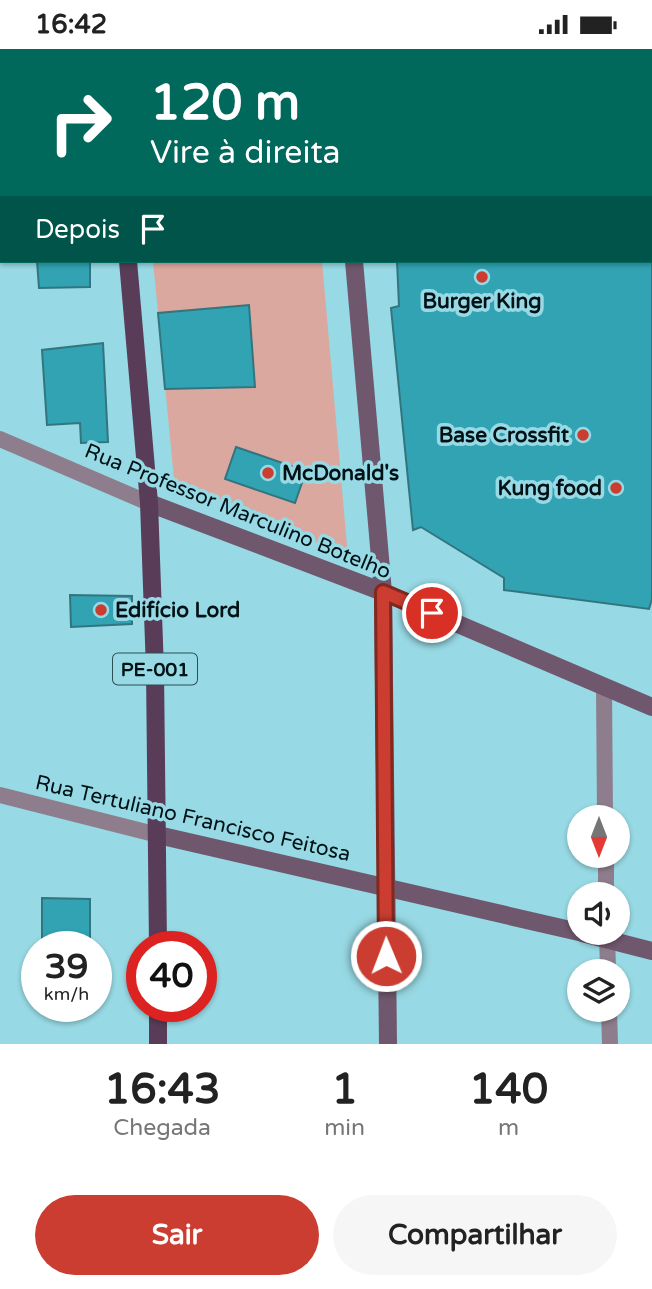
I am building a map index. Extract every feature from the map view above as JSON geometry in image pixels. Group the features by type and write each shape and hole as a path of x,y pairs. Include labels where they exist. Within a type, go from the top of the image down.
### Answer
{"main road":[{"name":"PE-001","path":"128,263 149,503 158,931"},
{"path":"158,1022 158,1044"}],"street":[{"path":"354,263 383,592 388,1044"},
{"name":"Rua Professor Marculino Botelho","path":"0,439 149,503 383,592 652,707"},
{"path":"604,687 606,805"},
{"name":"Rua Tertuliano Francisco Feitosa","path":"0,795 158,835 567,929"},
{"name":"Rua Tertuliano Francisco Feitosa","path":"630,944 652,951"},
{"path":"609,1022 610,1044"}],"shaded area":[{"path":"153,263 322,263 348,557 174,479"}],"building":[{"path":"37,263 90,263 90,287 39,288"},
{"path":"397,263 652,263 652,599 649,609 504,590 504,578 421,527 413,530 391,308 399,306"},
{"path":"249,305 255,387 165,389 158,313"},
{"path":"103,343 108,442 81,443 80,423 47,425 42,350"},
{"path":"236,447 306,471 295,503 225,479"},
{"name":"Edifício Lord","path":"70,595 132,596 132,624 71,627"},
{"path":"42,898 90,899 90,931 42,931"}],"place":[{"name":"Burger King","path":"482,277"},
{"name":"Base Crossfit","path":"583,435"},
{"name":"McDonald's","path":"268,473"},
{"name":"Kung food","path":"616,488"},
{"name":"Edifício Lord","path":"101,610"}],"route":[{"path":"386,956 383,592 432,613"}]}
